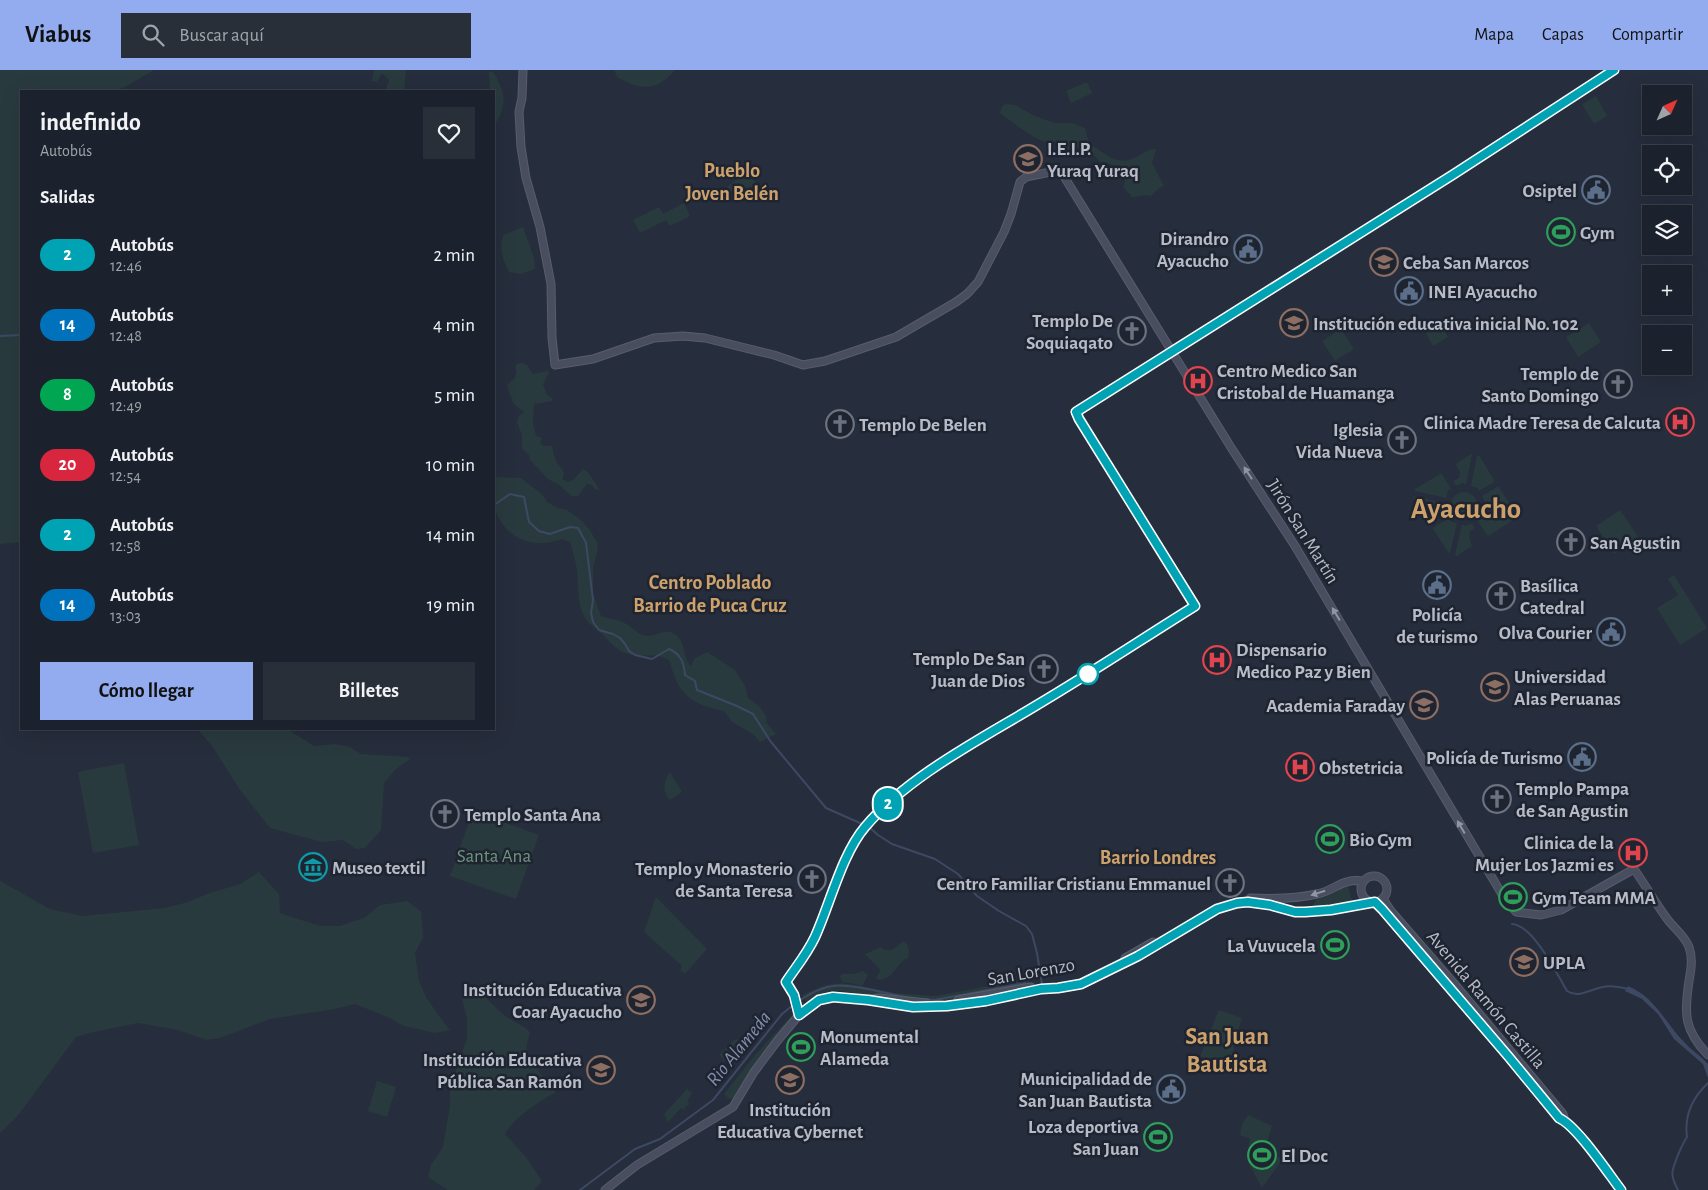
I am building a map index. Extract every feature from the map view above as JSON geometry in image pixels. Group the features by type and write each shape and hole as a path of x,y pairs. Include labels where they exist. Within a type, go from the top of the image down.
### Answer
{"street":[{"name":"Jirón San Martín","path":"523,70 522,98 518,112 521,147 526,178 540,227 551,284 555,366 593,359 654,338 683,336 705,338 803,365 825,361 896,337 967,294 978,282 1004,232 1020,182 1026,177 1060,170 1305,563 1495,885 1516,912 1541,915 1561,910 1634,869 1689,946 1691,971 1686,1017 1689,1030 1708,1054"},
{"path":"1374,876 1381,878 1387,889 1383,899 1331,910 1295,912 1270,902 1319,894 1348,881 1364,881 1374,876"},
{"path":"1364,881 1362,894 1366,899 1374,902"},
{"name":"San Lorenzo","path":"605,1190 637,1165 734,1107 754,1072 799,1015 819,1000 833,997 868,1000 880,998 929,1004 952,1002 1031,986 1081,980 1106,970 1222,903 1239,898 1270,902"},
{"name":"Avenida Ramón Castilla","path":"1383,899 1391,911 1563,1114 1565,1121"},
{"name":"Avenida Ramón Castilla","path":"1374,902 1508,1056 1559,1118 1565,1121 1584,1142 1622,1190"}],"green space":[{"path":"0,70 154,70 117,90 20,90 20,542 0,544"},
{"path":"374,70 406,70 404,90 385,90 389,80 382,73 377,82 372,81"},
{"path":"614,70 675,70 656,85 645,87 631,84 617,77"},
{"path":"492,71 496,76 504,101 502,111 495,124 495,90 490,90 489,72"},
{"path":"1087,82 1092,93 1071,103 1066,91"},
{"path":"1596,96 1607,116 1594,124 1582,104"},
{"path":"1005,104 1015,105 1035,116 1055,123 1072,123 1085,128 1092,145 1114,159 1124,161 1156,149 1152,163 1164,186 1151,196 1132,197 1123,187 1126,177 1124,167 1100,162 1093,154 1081,147 1068,150 1061,143 1040,140 1000,113"},
{"path":"747,171 756,183 736,198 727,187"},
{"path":"684,203 690,216 670,226 666,220 640,233 633,220 659,207 663,214"},
{"path":"523,227 534,258 535,269 521,274 509,272 502,254 503,235"},
{"path":"1437,319 1448,337 1433,346 1423,328"},
{"path":"1589,323 1601,342 1578,357 1566,337"},
{"path":"1341,329 1354,349 1335,361 1322,341"},
{"path":"517,364 527,365 533,374 548,371 549,373 543,384 547,395 553,401 534,404 533,423 536,436 542,438 540,443 544,446 552,446 556,461 564,473 562,479 568,482 573,480 583,469 588,472 600,490 587,484 578,496 571,496 561,486 548,479 530,460 529,455 522,448 522,435 517,422 519,416 524,412 513,403 507,385 516,376 515,368"},
{"path":"1471,454 1466,485 1463,483 1456,486 1453,481 1459,478 1460,472 1456,465"},
{"path":"1479,455 1494,482 1479,491 1478,488 1471,486 1477,456"},
{"path":"1442,474 1451,489 1448,490 1446,498 1415,491 1415,489"},
{"path":"495,477 521,478 543,495 547,502 567,510 581,520 597,542 598,548 593,568 593,594 601,616 623,622 647,636 665,632 676,635 691,666 694,659 707,652 735,670 745,686 748,698 759,706 766,716 766,722 776,734 760,742 753,734 732,722 724,711 707,707 687,696 678,684 669,660 657,656 627,654 618,649 589,623 585,617 580,603 576,562 570,542 562,539 551,542 530,542 513,534 499,519 495,510"},
{"path":"1499,487 1514,513 1484,506 1486,504 1482,496"},
{"path":"1464,492 1473,496 1477,505 1473,514 1464,518 1455,514 1451,505 1455,496"},
{"path":"1414,496 1444,503 1442,506 1446,513 1429,522 1413,498"},
{"path":"1620,510 1639,538 1614,554 1596,526"},
{"path":"1483,512 1513,520 1489,536 1477,520 1480,519"},
{"path":"1449,518 1450,521 1457,523 1450,553 1433,529"},
{"path":"1472,523 1475,528 1470,531 1469,537 1472,546 1457,556 1455,555 1462,524 1465,526"},
{"path":"1674,575 1707,628 1680,645 1657,608 1678,595 1668,579"},
{"path":"198,730 289,730 314,746 335,744 350,747 361,754 407,757 410,759 396,769 384,783 381,830 365,848 356,849 343,840 322,842 270,828 240,790 213,747"},
{"path":"124,763 139,845 93,853 78,772"},
{"path":"670,772 682,792 670,800 664,786"},
{"name":"Santa Ana","path":"473,811 539,835 516,899 450,876"},
{"path":"259,872 279,894 280,913 320,926 340,926 364,918 380,905 407,901 421,911 423,938 415,953 419,981 426,997 450,1030 435,1033 404,1026 388,1017 355,1004 270,1019 220,1038 206,1040 178,1030 138,1023 89,1033 76,1037 19,1114 0,1133 0,881 50,909 83,916 165,908 240,884"},
{"path":"1348,886 1353,904 1312,911 1315,900"},
{"path":"656,897 707,949 685,974 680,970 682,966 644,932"},
{"name":"La Vuvucela","path":"1333,932 1346,937 1338,958 1324,953"},
{"path":"904,941 909,949 908,958 889,976 879,980 876,978 880,971 879,968 865,954 881,947 884,950 892,950"},
{"path":"863,971 868,975 862,986 842,982 840,976 842,974 853,974"},
{"path":"1029,979 1030,985 936,1003 921,1003 834,990 821,994 807,1003 802,995 837,983 895,993 936,996"},
{"path":"469,995 484,996 505,1016 530,1032 526,1048 544,1080 556,1092 521,1115 505,1134 525,1156 542,1181 534,1190 448,1190 428,1177 431,1165 443,1147 450,1106 450,1088 467,1038 467,1019 462,999"},
{"path":"1219,1010 1242,1018 1235,1040 1232,1061 1200,1057"},
{"path":"793,1014 795,1016 735,1098 729,1099 724,1094 755,1055"},
{"path":"738,1039 742,1047 727,1063 719,1055 734,1040"},
{"path":"377,1081 396,1087 387,1117 368,1111"},
{"path":"687,1089 692,1093 687,1102 689,1104 683,1110 681,1108 668,1122 664,1114"},
{"name":"El Doc","path":"1248,1115 1272,1126 1265,1148 1282,1160 1262,1188 1247,1160 1252,1150 1249,1148 1250,1139 1240,1135 1242,1124"}],"water":[{"path":"1628,986 1646,997 1678,1036 1708,1064 1708,1078 1703,1064 1674,1039 1658,1014 1642,999 1625,991"}],"waterway":[{"path":"0,336 20,335"},
{"path":"495,504 510,494 524,497 529,522 539,531 550,534 570,527 578,528 586,543 593,600 591,613 593,622 599,630 620,638 629,651 635,655 652,659 669,649 676,653 681,659 685,675 695,681 697,690 753,714 771,742 826,808 869,827 892,844 935,859 958,874 977,896 1026,926 1032,934 1042,984"},
{"name":"Rio Alameda","path":"1512,924 1520,926 1536,941 1567,991 1580,994 1609,986 1628,989"},
{"name":"Rio Alameda","path":"921,999 935,1000 1025,983"},
{"name":"Rio Alameda","path":"580,1190 635,1149 660,1139 713,1100 782,1014 806,997 826,987 841,986 911,998"},
{"path":"1678,1190 1673,1180 1672,1172 1687,1137 1688,1114 1690,1107 1708,1083"}],"bus line":[{"name":"2","path":"1614,70 1267,293 1076,412 1195,606 1085,676 968,746 908,786 881,810 860,833 852,847 814,938 800,964 786,982 794,995 799,1015 819,1000 833,997 913,1007 947,1006 986,1001 1041,989 1081,984 1138,956 1217,909 1237,903 1248,902 1270,905 1295,912 1305,912 1331,910 1375,902 1559,1118 1565,1121 1584,1142 1621,1190"}],"place":[{"name":"I.E.I.P. Yuraq Yuraq","path":"1028,159"},
{"name":"Osiptel","path":"1596,190"},
{"name":"Gym","path":"1561,232"},
{"name":"Dirandro Ayacucho","path":"1248,249"},
{"name":"Ceba San Marcos","path":"1384,262"},
{"name":"INEI Ayacucho","path":"1409,291"},
{"name":"Institución educativa inicial No. 102","path":"1294,323"},
{"name":"Templo De Soquiaqato","path":"1132,331"},
{"name":"Centro Medico San Cristobal de Huamanga","path":"1198,381"},
{"name":"Templo de Santo Domingo","path":"1618,384"},
{"name":"Clinica Madre Teresa de Calcuta","path":"1680,422"},
{"name":"Templo De Belen","path":"840,424"},
{"name":"Iglesia Vida Nueva","path":"1402,440"},
{"name":"San Agustin","path":"1571,542"},
{"name":"Policía de turismo","path":"1437,585"},
{"name":"Basílica Catedral","path":"1501,596"},
{"name":"Olva Courier","path":"1611,632"},
{"name":"Dispensario Medico Paz y Bien","path":"1217,660"},
{"name":"Templo De San Juan de Dios","path":"1044,669"},
{"name":"Universidad Alas Peruanas","path":"1495,687"},
{"name":"Academia Faraday","path":"1424,705"},
{"name":"Policía de Turismo","path":"1582,757"},
{"name":"Obstetricia","path":"1300,767"},
{"name":"Templo Pampa de San Agustin","path":"1497,799"},
{"name":"Templo Santa Ana","path":"445,814"},
{"name":"Bio Gym","path":"1330,839"},
{"name":"Clinica de la Mujer Los Jazmi es","path":"1633,853"},
{"name":"Museo textil","path":"313,867"},
{"name":"Templo y Monasterio de Santa Teresa","path":"812,879"},
{"name":"Centro Familiar Cristianu Emmanuel","path":"1230,883"},
{"name":"Gym Team MMA","path":"1513,897"},
{"name":"La Vuvucela","path":"1335,945"},
{"name":"UPLA","path":"1524,962"},
{"name":"Institución Educativa Coar Ayacucho","path":"641,1000"},
{"name":"Monumental Alameda","path":"801,1047"},
{"name":"Institución Educativa Pública San Ramón","path":"601,1070"},
{"name":"Institución Educativa Cybernet","path":"790,1080"},
{"name":"Municipalidad de San Juan Bautista","path":"1171,1089"},
{"name":"Loza deportiva San Juan","path":"1158,1137"},
{"name":"El Doc","path":"1262,1155"}],"district":[{"name":"Pueblo Joven Belén","path":"732,182"},
{"name":"Ayacucho","path":"1466,508"},
{"name":"Centro Poblado Barrio de Puca Cruz","path":"710,594"},
{"name":"Barrio Londres","path":"1158,857"},
{"name":"San Juan Bautista","path":"1227,1050"}]}
